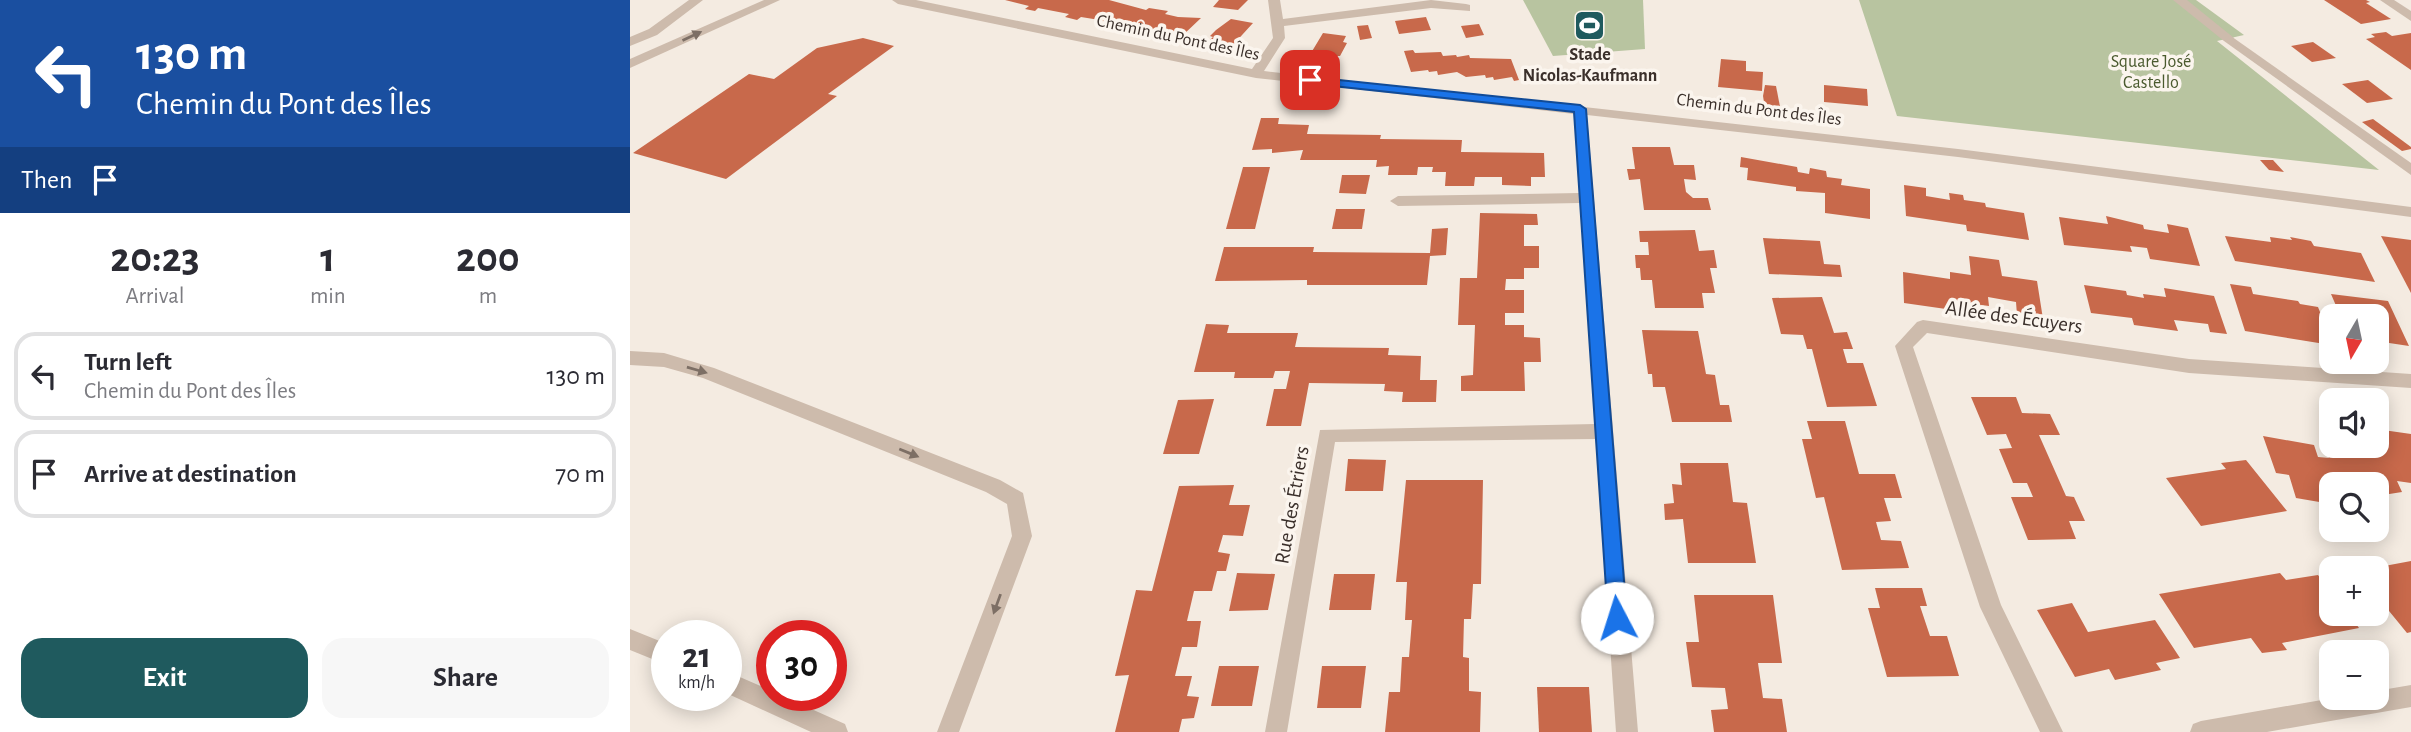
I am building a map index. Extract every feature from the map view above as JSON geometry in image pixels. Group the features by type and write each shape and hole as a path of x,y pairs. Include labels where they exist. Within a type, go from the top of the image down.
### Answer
{"street":[{"path":"630,42 653,32 697,0"},
{"path":"630,64 774,0"},
{"name":"Chemin du Pont des Îles","path":"898,0 1256,74 1958,153 2411,212"},
{"path":"1256,74 1279,38 1274,0"},
{"path":"2179,0 2411,170"},
{"path":"2386,0 2411,16"},
{"path":"1279,23 1431,4 1466,8"},
{"path":"1580,109 1627,732"},
{"path":"1398,201 1586,198"},
{"name":"Allée des Écuyers","path":"2052,732 1990,607 1904,346 1923,326 2189,366 2411,381"},
{"path":"630,358 664,360 708,373 993,486 1016,499 1022,536 948,732"},
{"name":"Rue des Étriers","path":"1276,732 1327,435 1603,431"},
{"path":"630,639 651,648"},
{"path":"742,689 837,732"},
{"path":"2201,732 2411,696"}],"green space":[{"name":"Stade Nicolas-Kaufmann","path":"1523,0 1643,0 1645,49 1553,56"},
{"name":"Square José Castello","path":"1859,0 2196,0 2244,35 2217,41 2379,170 1897,116"}],"building":[{"path":"1005,0 1109,0 1146,10 1149,8 1168,11 1165,14 1178,17 1201,18 1182,36 1166,34 1164,37 1152,34 1155,31 1108,26 1112,22 1081,17 1077,20 1065,17 1069,14 1038,8 1035,11 1025,9 1029,6"},
{"path":"1219,0 1248,0 1238,10 1213,7"},
{"path":"2324,0 2366,0 2370,2 2366,3 2391,19 2361,24"},
{"path":"1426,17 1431,30 1399,34 1395,21"},
{"path":"1231,19 1253,23 1232,46 1209,41 1216,30"},
{"path":"1479,24 1484,35 1466,38 1461,26"},
{"path":"1368,25 1372,38 1360,40 1357,26"},
{"path":"2386,32 2392,36 2411,33 2411,70 2366,39 2375,37 2371,34"},
{"path":"1323,33 1346,36 1343,42 1347,43 1340,56 1335,56 1333,61 1308,58"},
{"path":"863,38 894,46 828,94 837,96 726,179 633,153 749,74 774,79 817,48"},
{"path":"2313,42 2336,58 2312,62 2291,46"},
{"path":"1413,50 1415,53 1441,52 1443,56 1469,55 1470,58 1511,59 1519,80 1514,81 1512,77 1494,80 1493,77 1486,78 1485,75 1466,77 1457,72 1438,75 1437,71 1428,70 1411,72 1404,51"},
{"path":"1721,59 1746,61 1746,71 1763,72 1762,91 1718,87"},
{"path":"2368,80 2393,99 2367,103 2342,84"},
{"path":"1765,85 1776,86 1782,117 1766,115 1763,96"},
{"path":"1824,85 1867,89 1868,106 1824,102"},
{"path":"1261,118 1279,118 1278,124 1309,125 1307,134 1381,135 1380,139 1462,140 1461,152 1544,153 1545,177 1531,177 1531,186 1502,185 1502,177 1475,177 1474,186 1445,186 1446,172 1432,172 1433,167 1418,167 1417,175 1388,175 1389,166 1376,167 1377,160 1300,160 1303,150 1272,153 1272,149 1252,150"},
{"path":"2373,119 2411,149 2402,151 2362,122"},
{"path":"1632,147 1670,147 1674,165 1694,165 1696,180 1684,179 1686,192 1693,198 1708,198 1711,210 1644,210 1640,179 1629,180 1627,169 1635,169"},
{"path":"1741,157 1797,167 1798,172 1809,174 1810,168 1826,171 1827,177 1842,179 1841,185 1870,189 1870,219 1825,213 1825,193 1796,191 1796,187 1747,180 1748,168 1740,167"},
{"path":"2260,160 2273,160 2284,172 2269,170"},
{"path":"1243,167 1270,167 1255,229 1226,229"},
{"path":"1342,175 1370,175 1366,194 1339,193"},
{"path":"1904,185 1926,188 1926,196 1950,200 1949,193 1963,195 1964,200 1985,203 1986,207 2024,213 2029,240 1967,231 1966,225 1906,216"},
{"path":"1336,209 1365,209 1362,229 1332,229"},
{"path":"1480,213 1537,214 1538,225 1524,225 1524,246 1539,246 1539,268 1524,268 1524,279 1506,279 1505,290 1524,290 1524,313 1505,313 1505,325 1524,325 1524,337 1540,338 1541,362 1524,362 1525,391 1461,391 1461,376 1473,375 1475,325 1458,325 1460,278 1477,278"},
{"path":"2106,216 2143,225 2144,229 2169,233 2167,224 2188,228 2200,266 2150,259 2147,248 2130,246 2132,252 2064,245 2059,217 2108,224"},
{"path":"1448,228 1446,255 1430,256 1427,285 1307,285 1307,280 1215,281 1224,247 1314,247 1313,252 1430,253 1432,229"},
{"path":"1695,230 1699,251 1714,250 1717,268 1710,268 1715,293 1702,293 1704,308 1655,308 1652,280 1641,280 1640,268 1636,268 1635,255 1649,255 1648,242 1640,242 1639,231"},
{"path":"2225,236 2271,242 2270,237 2292,240 2290,237 2311,241 2314,246 2361,253 2375,282 2235,261"},
{"path":"2381,236 2411,240 2411,293"},
{"path":"1763,238 1820,241 1824,264 1840,265 1842,277 1769,274"},
{"path":"1969,256 1999,260 2002,276 2037,281 2043,319 2017,315 2016,302 1988,297 1989,306 1952,301 1953,310 1904,303 1903,272 1950,279 1950,272 1971,275"},
{"path":"2230,284 2251,287 2253,294 2298,301 2319,310 2319,343 2245,331"},
{"path":"2084,285 2126,291 2127,295 2144,298 2143,294 2166,297 2164,288 2214,296 2227,334 2210,332 2208,324 2174,320 2178,331 2134,325 2132,318 2091,313"},
{"path":"2331,294 2388,301 2409,346 2389,343 2389,304 2335,304"},
{"path":"1822,297 1834,333 1847,332 1853,349 1843,349 1847,363 1863,363 1877,406 1827,407 1812,349 1807,349 1803,335 1781,334 1772,298"},
{"path":"1206,324 1229,325 1227,333 1298,333 1295,347 1389,348 1388,355 1421,356 1420,380 1437,380 1436,402 1402,402 1403,392 1384,391 1385,384 1309,383 1301,426 1266,426 1274,389 1286,389 1290,371 1275,371 1273,378 1234,378 1235,372 1194,372"},
{"path":"1642,330 1698,331 1706,374 1715,375 1720,405 1729,405 1732,422 1672,422 1665,387 1653,387 1652,374 1648,374"},
{"path":"1971,397 2016,397 2022,413 2050,414 2060,435 2039,435 2066,496 2074,497 2085,521 2069,521 2076,539 2028,540 2011,497 2033,497 2027,483 2013,483 1999,449 2012,448 2006,434 1987,435"},
{"path":"1214,399 1199,454 1163,454 1178,400"},
{"path":"1807,421 1845,421 1859,474 1895,474 1902,498 1884,498 1891,521 1876,522 1881,540 1901,541 1909,568 1842,570 1824,497 1816,498 1802,439 1812,439"},
{"path":"2389,431 2411,434 2411,483 2397,481 2402,492 2389,494 2389,472 2319,472 2319,502 2296,498 2289,475 2276,473 2263,436 2314,445 2318,457 2389,458"},
{"path":"1348,459 1386,460 1383,491 1345,491"},
{"path":"2246,460 2287,511 2201,526 2166,478 2226,469 2221,463"},
{"path":"1680,463 1728,463 1733,502 1747,503 1756,563 1688,563 1683,519 1665,520 1664,504 1674,503 1672,484 1682,485"},
{"path":"1406,480 1483,480 1481,584 1473,584 1471,619 1464,619 1463,657 1469,658 1469,691 1481,692 1480,732 1385,732 1389,692 1400,692 1402,657 1409,657 1412,620 1405,620 1407,582 1396,582"},
{"path":"1234,485 1229,505 1250,505 1243,536 1223,535 1218,552 1230,554 1226,571 1217,571 1212,591 1194,591 1187,621 1201,621 1197,647 1182,647 1175,676 1192,676 1187,696 1199,697 1194,718 1182,719 1179,732 1115,732 1129,675 1115,676 1136,590 1152,591 1179,486"},
{"path":"2411,561 2411,632 2407,633 2389,611 2389,565"},
{"path":"1237,573 1275,574 1268,610 1229,611"},
{"path":"2280,573 2286,580 2318,575 2319,626 2359,628 2282,643 2287,650 2262,653 2251,638 2194,648 2159,594"},
{"path":"1334,574 1375,574 1371,610 1329,610"},
{"path":"1875,588 1922,588 1927,606 1920,606 1930,636 1947,636 1959,676 1887,677 1868,608 1880,608"},
{"path":"1694,595 1773,595 1782,663 1758,663 1763,698 1782,699 1787,732 1714,732 1711,710 1728,709 1725,688 1692,687 1686,642 1699,642"},
{"path":"2072,603 2088,632 2155,620 2180,658 2156,663 2161,670 2115,680 2109,669 2075,677 2037,610"},
{"path":"1219,666 1259,666 1252,706 1211,706"},
{"path":"1322,666 1366,666 1361,708 1317,708"},
{"path":"1537,687 1589,687 1592,732 1539,732"}],"place":[{"name":"Stade Nicolas-Kaufmann","path":"1590,25"}],"route":[{"path":"1310,80 1580,109 1617,618"}]}
